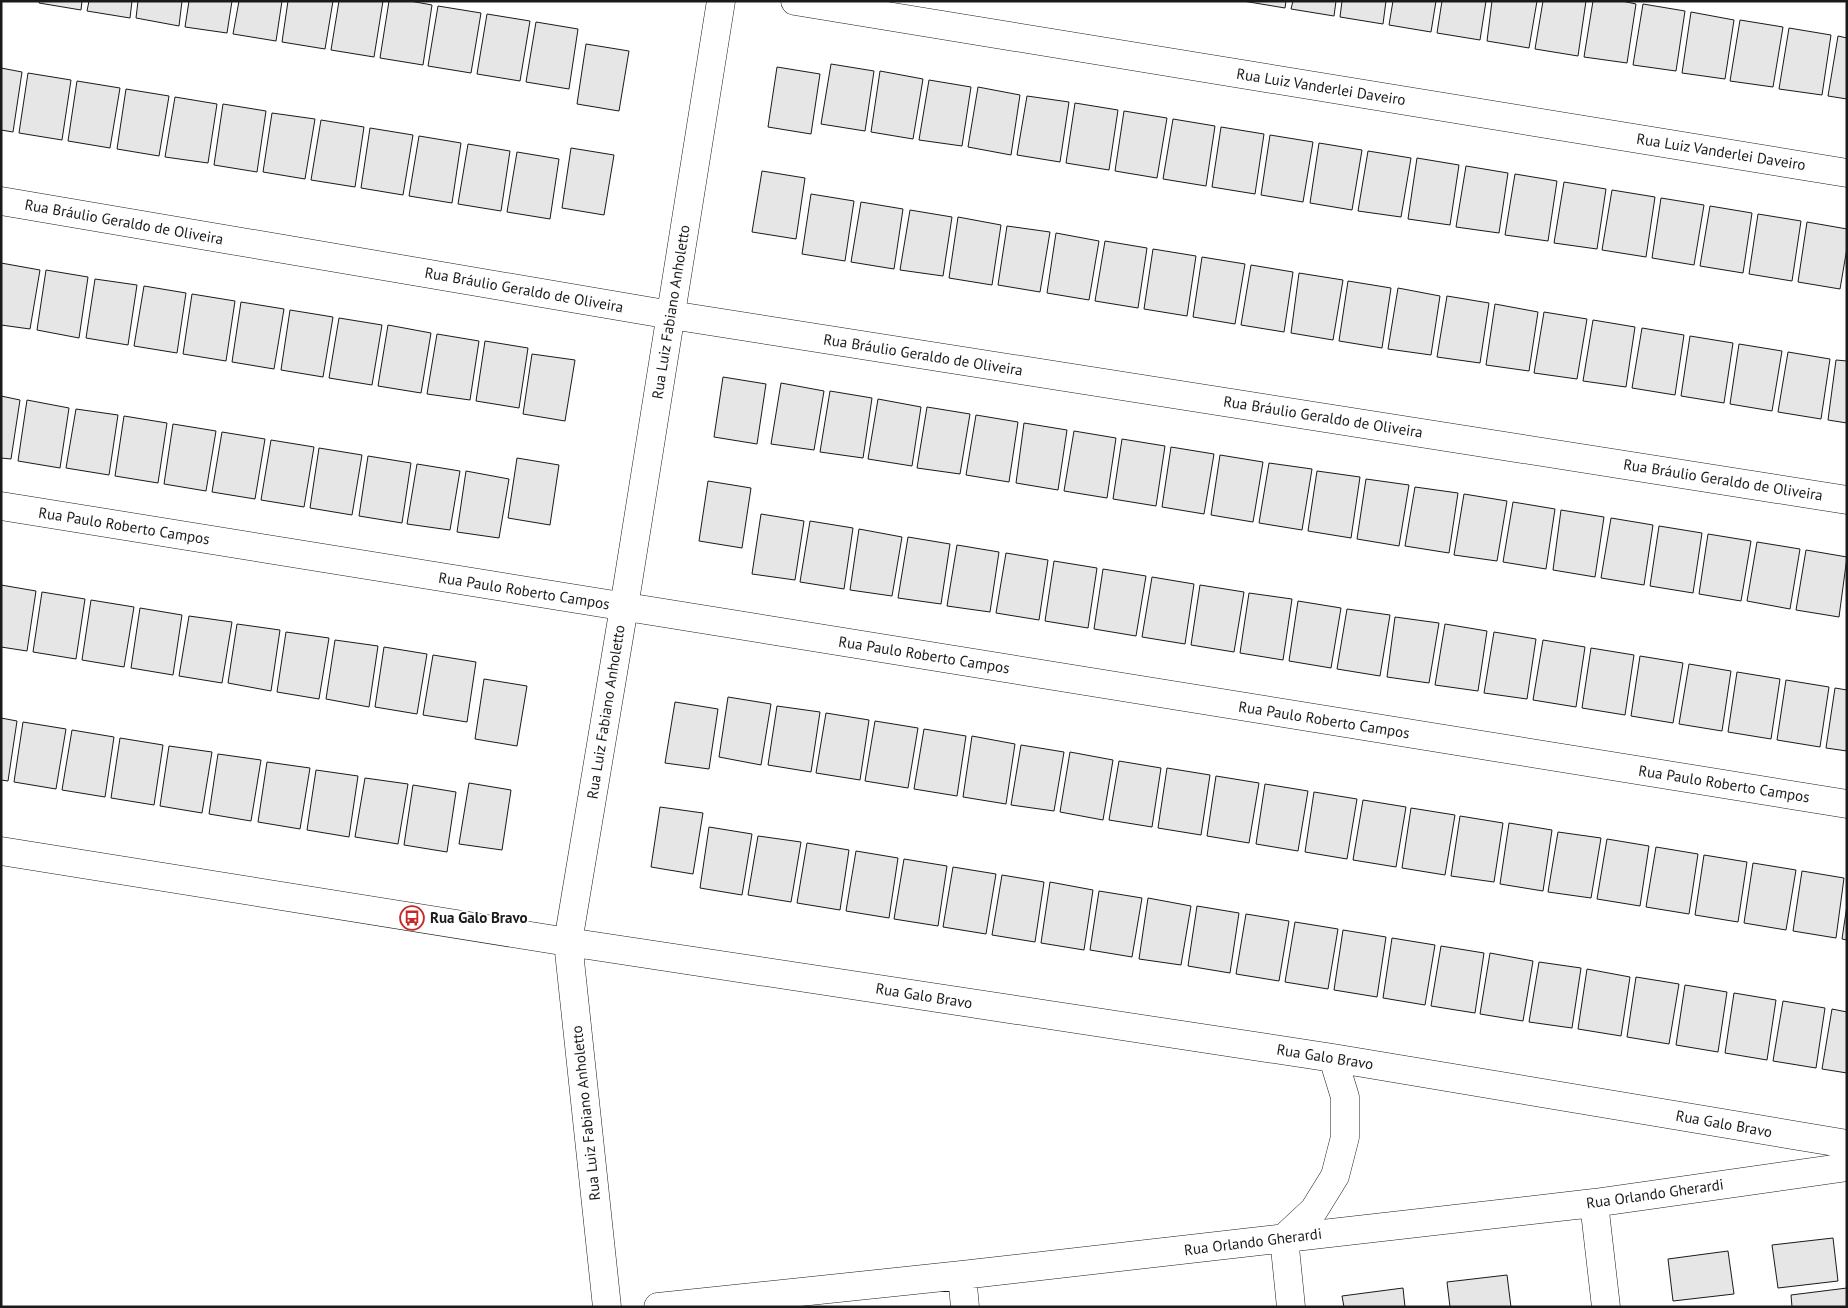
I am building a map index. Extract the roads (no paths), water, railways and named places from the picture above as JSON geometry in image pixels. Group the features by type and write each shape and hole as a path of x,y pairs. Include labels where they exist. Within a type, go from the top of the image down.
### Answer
{"street":[{"name":"Rua Luiz Fabiano Anholetto","path":"606,1307 568,942 624,607 721,1"},
{"name":"Rua Luiz Vanderlei Daveiro","path":"795,1 1847,173"},
{"name":"Rua Bráulio Geraldo de Oliveira","path":"1,201 671,315 1847,500"},
{"name":"Rua Paulo Roberto Campos","path":"1,506 1847,804"},
{"name":"Rua Galo Bravo","path":"1,851 568,942 1333,1058 1847,1144"},
{"path":"1291,1307 1284,1238 1314,1210 1335,1176 1346,1137 1345,1097 1333,1058"},
{"name":"Rua Orlando Gherardi","path":"658,1307 962,1275 1594,1203 1847,1167"},
{"path":"1594,1203 1606,1307"},
{"path":"962,1275 966,1307"}],"place":[{"name":"Rua Galo Bravo","path":"412,918"}]}
